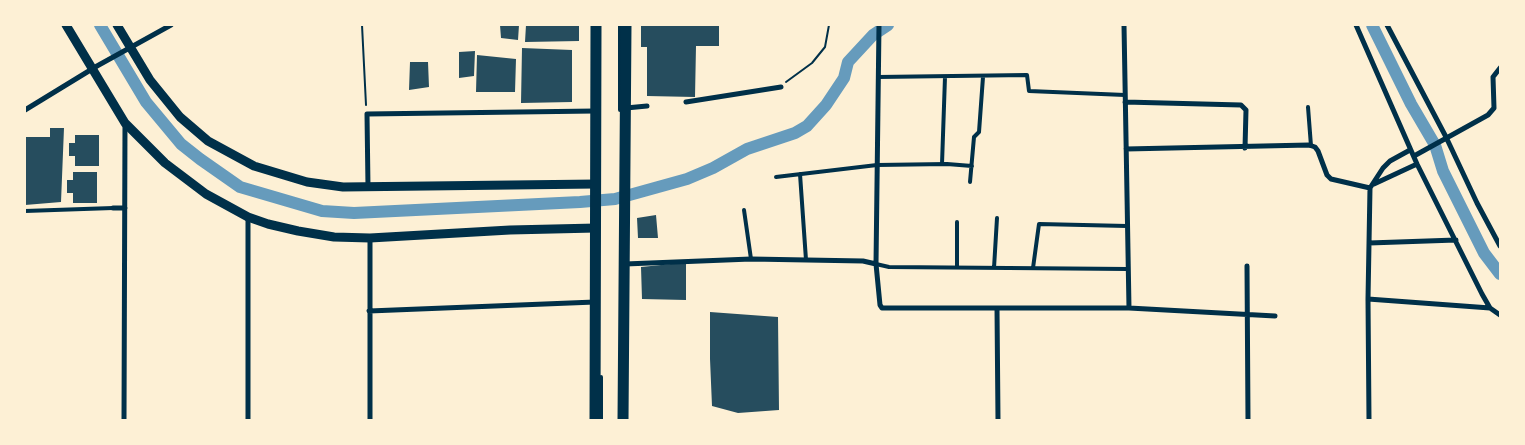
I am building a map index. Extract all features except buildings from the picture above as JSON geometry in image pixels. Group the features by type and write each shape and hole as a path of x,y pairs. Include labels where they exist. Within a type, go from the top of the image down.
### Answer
{"main road":[{"path":"595,420 598,110 596,25"},
{"path":"623,420 625,264 622,228 622,112 626,25"}],"street":[{"path":"66,25 94,68 125,123 165,163 206,194 248,217 298,231 334,237 370,238 597,226"},
{"path":"116,25 127,50 180,117 208,141 254,166 307,182 343,187 464,184 597,185"},
{"path":"25,110 94,68 171,25"},
{"path":"879,25 876,264 880,305 882,308 1129,308 1275,316"},
{"path":"1124,25 1129,308"},
{"path":"1356,25 1410,150 1415,155 1417,164 1490,308 1500,315"},
{"path":"1387,25 1500,246"},
{"path":"1415,155 1488,115 1494,108 1493,77 1500,68"},
{"path":"686,102 780,87"},
{"path":"1126,102 1241,105 1246,110 1245,148"},
{"path":"622,112 647,106"},
{"path":"368,187 367,114 598,110"},
{"path":"124,420 125,123"},
{"path":"1126,149 1311,146 1318,151 1327,175 1331,179 1371,186 1417,164"},
{"path":"1369,420 1368,298 1371,186 1390,161 1410,150"},
{"path":"113,208 125,208"},
{"path":"248,217 248,420"},
{"path":"370,238 370,420"},
{"path":"1369,243 1456,240"},
{"path":"625,264 751,259 863,261 876,264"},
{"path":"1247,266 1248,420"},
{"path":"1368,298 1490,308"},
{"path":"370,310 596,302"},
{"path":"997,308 998,420"}],"lane":[{"path":"598,110 600,25"},
{"path":"620,25 622,112"},
{"path":"878,77 1027,75 1029,91 1125,95"},
{"path":"942,164 945,77"},
{"path":"970,182 974,137 979,132 984,77"},
{"path":"1308,107 1311,146"},
{"path":"620,127 623,181"},
{"path":"776,177 878,165 942,164 972,166"},
{"path":"800,174 806,260"},
{"path":"25,211 113,208"},
{"path":"744,210 751,259"},
{"path":"994,268 996,218"},
{"path":"957,222 957,267"},
{"path":"1034,268 1038,224 1127,226"},
{"path":"597,226 601,334"},
{"path":"618,420 622,228"},
{"path":"876,264 889,267 1128,269"},
{"path":"601,374 601,420"}],"path":[{"path":"362,25 367,114"},
{"path":"780,87 812,63 825,47 829,25"}],"waterway":[{"path":"100,25 146,102 181,144 200,159 240,187 322,211 354,213 615,199 687,179 713,168 747,149 795,133 807,126 826,105 844,78 848,62 873,35 888,25"},
{"path":"1372,25 1411,104 1435,145 1443,171 1484,253 1500,274"}]}
